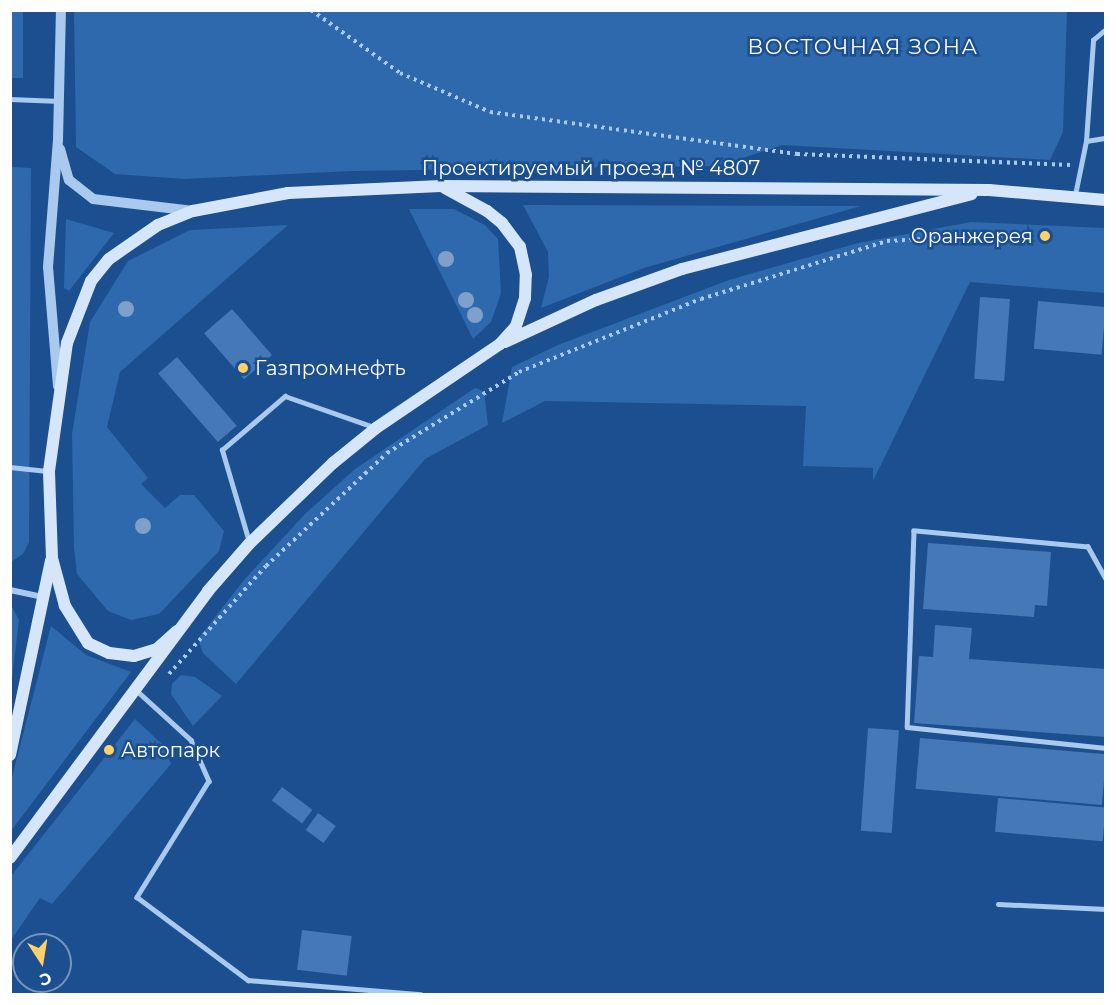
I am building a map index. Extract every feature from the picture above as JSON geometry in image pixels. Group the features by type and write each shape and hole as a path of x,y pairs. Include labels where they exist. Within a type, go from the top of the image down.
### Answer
{"main road":[{"name":"Проектируемый проезд № 4807","path":"52,558 49,471 58,392 67,343 91,281 109,259 133,240 193,211 288,193 441,186 990,190 1106,201"},
{"path":"10,858 177,631 249,544 333,463 376,428 500,344 516,326 525,298 526,275 519,247 487,211 441,186"},
{"name":"Проектируемый проезд № 4807","path":"500,344 596,300 682,269 990,190"},
{"path":"52,558 65,606 80,633 97,648 124,657 141,655 157,649 177,631"},
{"path":"10,755 52,558"}],"street":[{"path":"58,392 48,267 60,101 61,10"},
{"path":"58,140 69,180 93,200 117,205 193,211"},
{"path":"10,590 42,597"}],"lane":[{"path":"1075,197 1086,141 1093,40 1106,29"},
{"path":"10,99 60,101"},
{"path":"1086,141 1106,138"},
{"path":"249,544 222,450 285,396 376,428"},
{"path":"10,468 49,471"},
{"path":"1106,580 1088,547 914,531 907,727 1106,748"},
{"path":"134,688 191,740 209,781 137,897 248,980 420,994"},
{"path":"998,904 1106,909"}],"path":[{"path":"311,10 400,73 490,112 797,154 1081,165"},
{"path":"146,699 266,566 387,453 519,372 701,299 887,241 1017,234"}],"shaded area":[{"path":"10,11 23,11 23,78 10,78"},
{"path":"74,11 1067,11 1063,132 1050,160 782,145 719,166 351,171 184,179 115,174 76,147"},
{"path":"11,167 31,168 29,542 23,554 11,562"},
{"path":"523,205 861,206 644,268 541,308 549,277 548,252"},
{"path":"409,209 454,209 485,225 498,239 501,293 491,322 473,339"},
{"path":"66,219 114,233 69,291 64,288"},
{"path":"971,222 1105,228 1105,293 970,282 873,481 873,468 803,466 806,406 545,401 502,423 512,367 558,345 729,280 858,243"},
{"path":"288,225 120,372 107,427 148,478 141,484 165,508 180,495 194,495 224,531 219,551 159,614 131,620 108,611 77,574 74,548 72,434 90,322 128,261 190,230"},
{"path":"475,388 484,391 488,425 425,459 236,684 203,653 198,639 244,580 305,514 355,469"},
{"path":"10,605 19,620 11,687"},
{"path":"51,626 86,655 131,672 11,831 11,781"},
{"path":"181,675 195,677 222,696 193,726 171,694 172,684"},
{"path":"135,719 162,744 171,764 52,904 40,898 16,933 12,933 11,940 11,876"}],"building":[{"path":"980,297 1010,299 1004,381 974,379"},
{"path":"1038,301 1106,307 1102,355 1034,349"},
{"path":"232,309 272,355 244,379 204,333"},
{"path":"177,357 237,426 218,442 158,373"},
{"path":"928,543 1051,552 1047,606 1035,605 1034,617 923,609"},
{"path":"935,625 972,628 969,659 1106,669 1106,737 914,723 919,656 933,657"},
{"path":"868,728 899,730 892,833 861,831"},
{"path":"920,738 1106,754 1102,805 916,789"},
{"path":"282,787 312,810 302,823 272,801"},
{"path":"998,798 1106,807 1103,841 995,832"},
{"path":"318,813 336,826 323,843 306,830"},
{"path":"302,930 352,936 347,976 297,970"}],"place":[{"name":"Оранжерея","path":"1045,236"},
{"name":"Газпромнефть","path":"243,368"},
{"name":"Автопарк","path":"109,750"}],"district":[{"name":"ВОСТОЧНАЯ ЗОНА","path":"863,47"}]}
